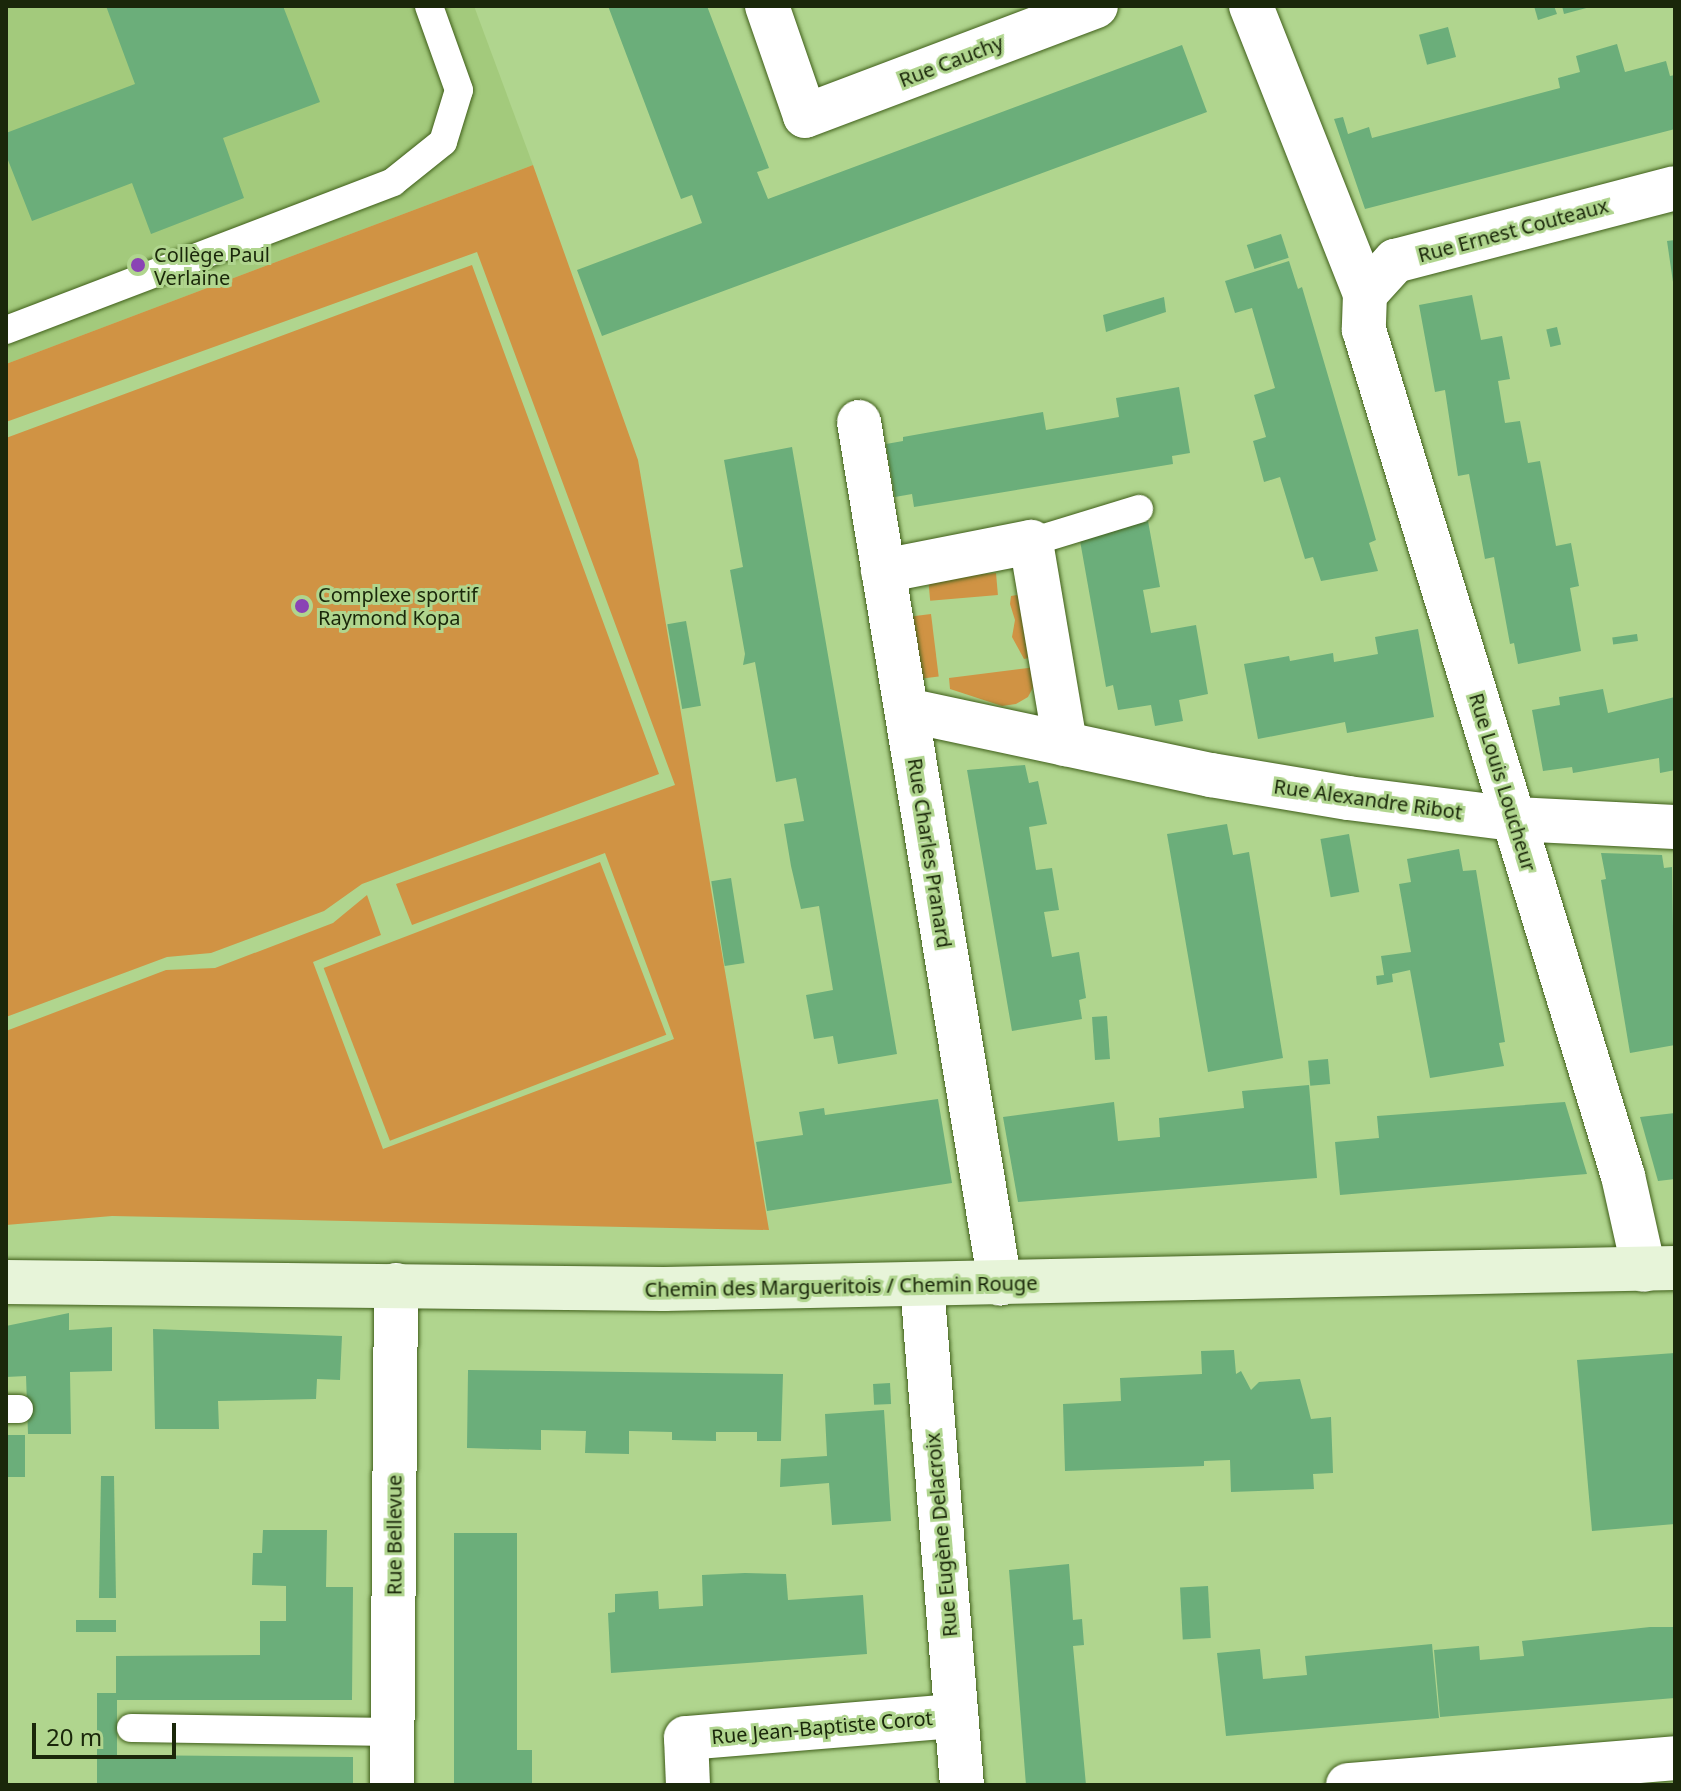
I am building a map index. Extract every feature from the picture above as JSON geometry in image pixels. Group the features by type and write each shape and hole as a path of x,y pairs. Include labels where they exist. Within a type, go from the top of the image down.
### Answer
{"street":[{"name":"Rue Cauchy","path":"767,6 805,116 1096,6"},
{"path":"1251,6 1365,294"},
{"name":"Rue Ernest Couteaux","path":"1365,294 1395,261 1675,188"},
{"name":"Rue Louis Loucheur","path":"1365,294 1364,330 1623,1176 1659,1269"},
{"name":"Rue Charles Pranard","path":"859,422 1000,1284"},
{"path":"883,571 1031,542 1065,744"},
{"name":"Rue Alexandre Ribot","path":"907,710 1333,796 1515,819 1675,827"},
{"name":"Chemin des Margueritois / Chemin Rouge","path":"6,1282 664,1289 1659,1269"},
{"name":"Rue Eugène Delacroix","path":"922,1284 962,1785"},
{"name":"Rue Bellevue","path":"392,1785 396,1285"},
{"name":"Rue Jean-Baptiste Corot","path":"688,1785 686,1738 956,1716"},
{"path":"1348,1785 1590,1776 1675,1758"}],"lane":[{"path":"6,330 393,182 443,142 459,90 429,6"},
{"path":"1031,542 1139,509"},
{"path":"131,1728 393,1732"}],"shaded area":[{"name":"Collège Paul Verlaine","path":"6,6 474,6 533,165 6,364"},
{"path":"533,165 638,460 769,1230 112,1216 6,1225 6,1031 166,970 215,968 333,923 367,895 381,935 313,962 383,1149 674,1039 605,853 412,925 396,884 675,785 477,252 6,422 6,364"},
{"name":"Complexe sportif Raymond Kopa","path":"472,265 659,774 362,884 324,911 211,953 167,957 6,1017 6,438"},
{"path":"996,573 998,595 930,601 928,579"},
{"path":"1023,594 1038,656 1024,659 1012,637 1015,620 1010,604 1011,596"},
{"path":"931,614 939,677 915,679 907,617"},
{"path":"1036,667 1037,680 1028,697 1016,704 1002,706 950,689 949,678"},
{"path":"600,862 666,1035 390,1141 324,968"}],"building":[{"name":"Collège Paul Verlaine","path":"106,6 283,6 320,102 223,138 244,198 151,234 132,183 32,221 6,155 6,133 135,84"},
{"path":"608,6 707,6 769,168 757,172 768,199 1182,45 1207,112 602,336 577,270 702,223 692,195 681,199"},
{"path":"1534,6 1554,6 1557,14 1538,20"},
{"path":"1562,6 1590,6 1590,7 1564,14"},
{"path":"1448,27 1456,57 1427,65 1419,35"},
{"path":"1617,44 1625,72 1666,61 1670,76 1675,75 1675,129 1365,209 1334,119 1343,117 1348,134 1369,127 1372,138 1560,88 1558,78 1580,72 1576,56"},
{"path":"1281,234 1289,258 1254,269 1247,245"},
{"path":"1675,240 1675,281 1673,282 1667,241"},
{"path":"1289,261 1298,289 1302,287 1368,512 1376,540 1369,543 1378,571 1321,581 1313,557 1305,559 1280,477 1264,482 1253,441 1266,437 1254,395 1275,388 1252,308 1235,313 1225,281"},
{"path":"1472,295 1481,340 1502,336 1510,379 1498,381 1505,423 1520,421 1528,463 1540,461 1556,546 1571,543 1579,586 1570,588 1581,651 1518,664 1514,643 1510,644 1494,557 1485,559 1469,474 1458,476 1445,390 1435,392 1419,305"},
{"path":"1164,297 1166,312 1106,332 1103,315"},
{"path":"1557,327 1561,345 1550,347 1546,329"},
{"path":"1179,387 1190,453 1172,456 1173,464 914,507 912,494 895,497 886,444 903,441 903,437 1043,412 1046,430 1119,417 1116,398"},
{"path":"792,447 897,1054 838,1064 833,1036 814,1039 806,995 833,990 819,906 801,909 791,866 784,824 804,821 796,778 776,782 755,662 743,665 745,654 730,570 743,567 724,460"},
{"path":"1148,521 1160,587 1143,590 1151,633 1196,625 1208,694 1179,700 1183,721 1155,726 1151,705 1118,710 1113,685 1106,687 1079,535"},
{"path":"686,621 701,706 682,709 667,624"},
{"path":"1418,629 1434,717 1347,733 1345,722 1258,739 1244,664 1289,656 1290,661 1333,653 1334,662 1378,654 1375,637"},
{"path":"1637,634 1638,641 1613,644 1612,637"},
{"path":"1603,689 1608,713 1675,697 1675,770 1660,773 1659,758 1573,773 1572,767 1543,771 1532,710 1560,705 1559,697"},
{"path":"1025,765 1029,783 1038,781 1047,824 1029,827 1036,870 1052,868 1059,910 1044,912 1052,957 1079,952 1086,998 1079,1000 1082,1019 1012,1031 967,770"},
{"path":"1227,824 1233,855 1249,852 1283,1058 1208,1072 1167,834"},
{"path":"1349,834 1359,892 1331,897 1320,839"},
{"path":"1459,849 1463,871 1476,870 1505,1042 1499,1043 1504,1066 1430,1078 1410,970 1392,974 1393,982 1377,985 1376,976 1384,975 1381,956 1411,952 1399,884 1411,882 1407,859"},
{"path":"1601,853 1662,855 1664,868 1672,867 1675,1045 1630,1053 1601,880 1606,879"},
{"path":"731,878 744,963 725,966 711,881"},
{"path":"1107,1016 1110,1059 1095,1060 1092,1017"},
{"path":"1328,1059 1330,1084 1310,1086 1308,1061"},
{"path":"1309,1085 1317,1178 1018,1202 1003,1117 1114,1102 1118,1141 1160,1137 1159,1118 1244,1108 1242,1091"},
{"path":"938,1099 952,1183 767,1211 756,1142 803,1135 799,1112 824,1108 825,1115"},
{"path":"1565,1102 1587,1174 1340,1195 1335,1142 1379,1138 1377,1116"},
{"path":"1675,1113 1675,1179 1658,1181 1640,1117"},
{"path":"69,1313 69,1330 112,1327 112,1371 70,1372 71,1434 28,1434 26,1376 6,1377 6,1326"},
{"path":"153,1329 342,1336 340,1380 317,1379 316,1399 218,1401 219,1429 155,1429"},
{"path":"1234,1350 1236,1374 1241,1371 1251,1390 1259,1382 1300,1379 1311,1419 1331,1417 1333,1473 1313,1474 1314,1489 1231,1492 1230,1460 1204,1461 1204,1466 1065,1471 1063,1404 1121,1401 1120,1378 1202,1374 1201,1351"},
{"path":"1675,1353 1675,1524 1592,1531 1577,1360"},
{"path":"468,1370 783,1374 781,1441 757,1441 757,1432 716,1432 716,1441 672,1440 672,1432 629,1431 629,1454 585,1453 586,1431 541,1430 541,1450 467,1448"},
{"path":"890,1383 891,1404 874,1405 873,1384"},
{"path":"884,1410 891,1521 832,1525 829,1483 780,1487 781,1459 827,1456 825,1414"},
{"path":"6,1435 25,1435 25,1477 6,1477"},
{"path":"101,1476 114,1476 116,1598 99,1598"},
{"path":"263,1530 327,1530 326,1587 353,1587 352,1700 117,1700 117,1755 353,1757 353,1785 97,1785 97,1693 116,1693 116,1656 260,1655 260,1621 286,1621 286,1586 252,1585 253,1553 262,1553"},
{"path":"454,1533 517,1533 517,1750 532,1750 532,1785 454,1785"},
{"path":"1069,1564 1073,1620 1082,1619 1084,1645 1073,1646 1086,1785 1026,1785 1009,1570"},
{"path":"786,1574 788,1600 863,1595 867,1654 611,1673 608,1613 615,1612 615,1594 658,1591 659,1609 703,1606 702,1575"},
{"path":"1208,1586 1211,1638 1183,1639 1180,1587"},
{"path":"76,1620 116,1620 116,1632 76,1632"},
{"path":"1675,1627 1675,1698 1440,1717 1434,1650 1479,1646 1480,1660 1524,1656 1522,1641"},
{"path":"1432,1644 1439,1718 1226,1736 1217,1653 1260,1649 1263,1679 1307,1675 1305,1656"}],"place":[{"name":"Collège Paul Verlaine","path":"138,265"},
{"name":"Complexe sportif Raymond Kopa","path":"302,606"}]}
